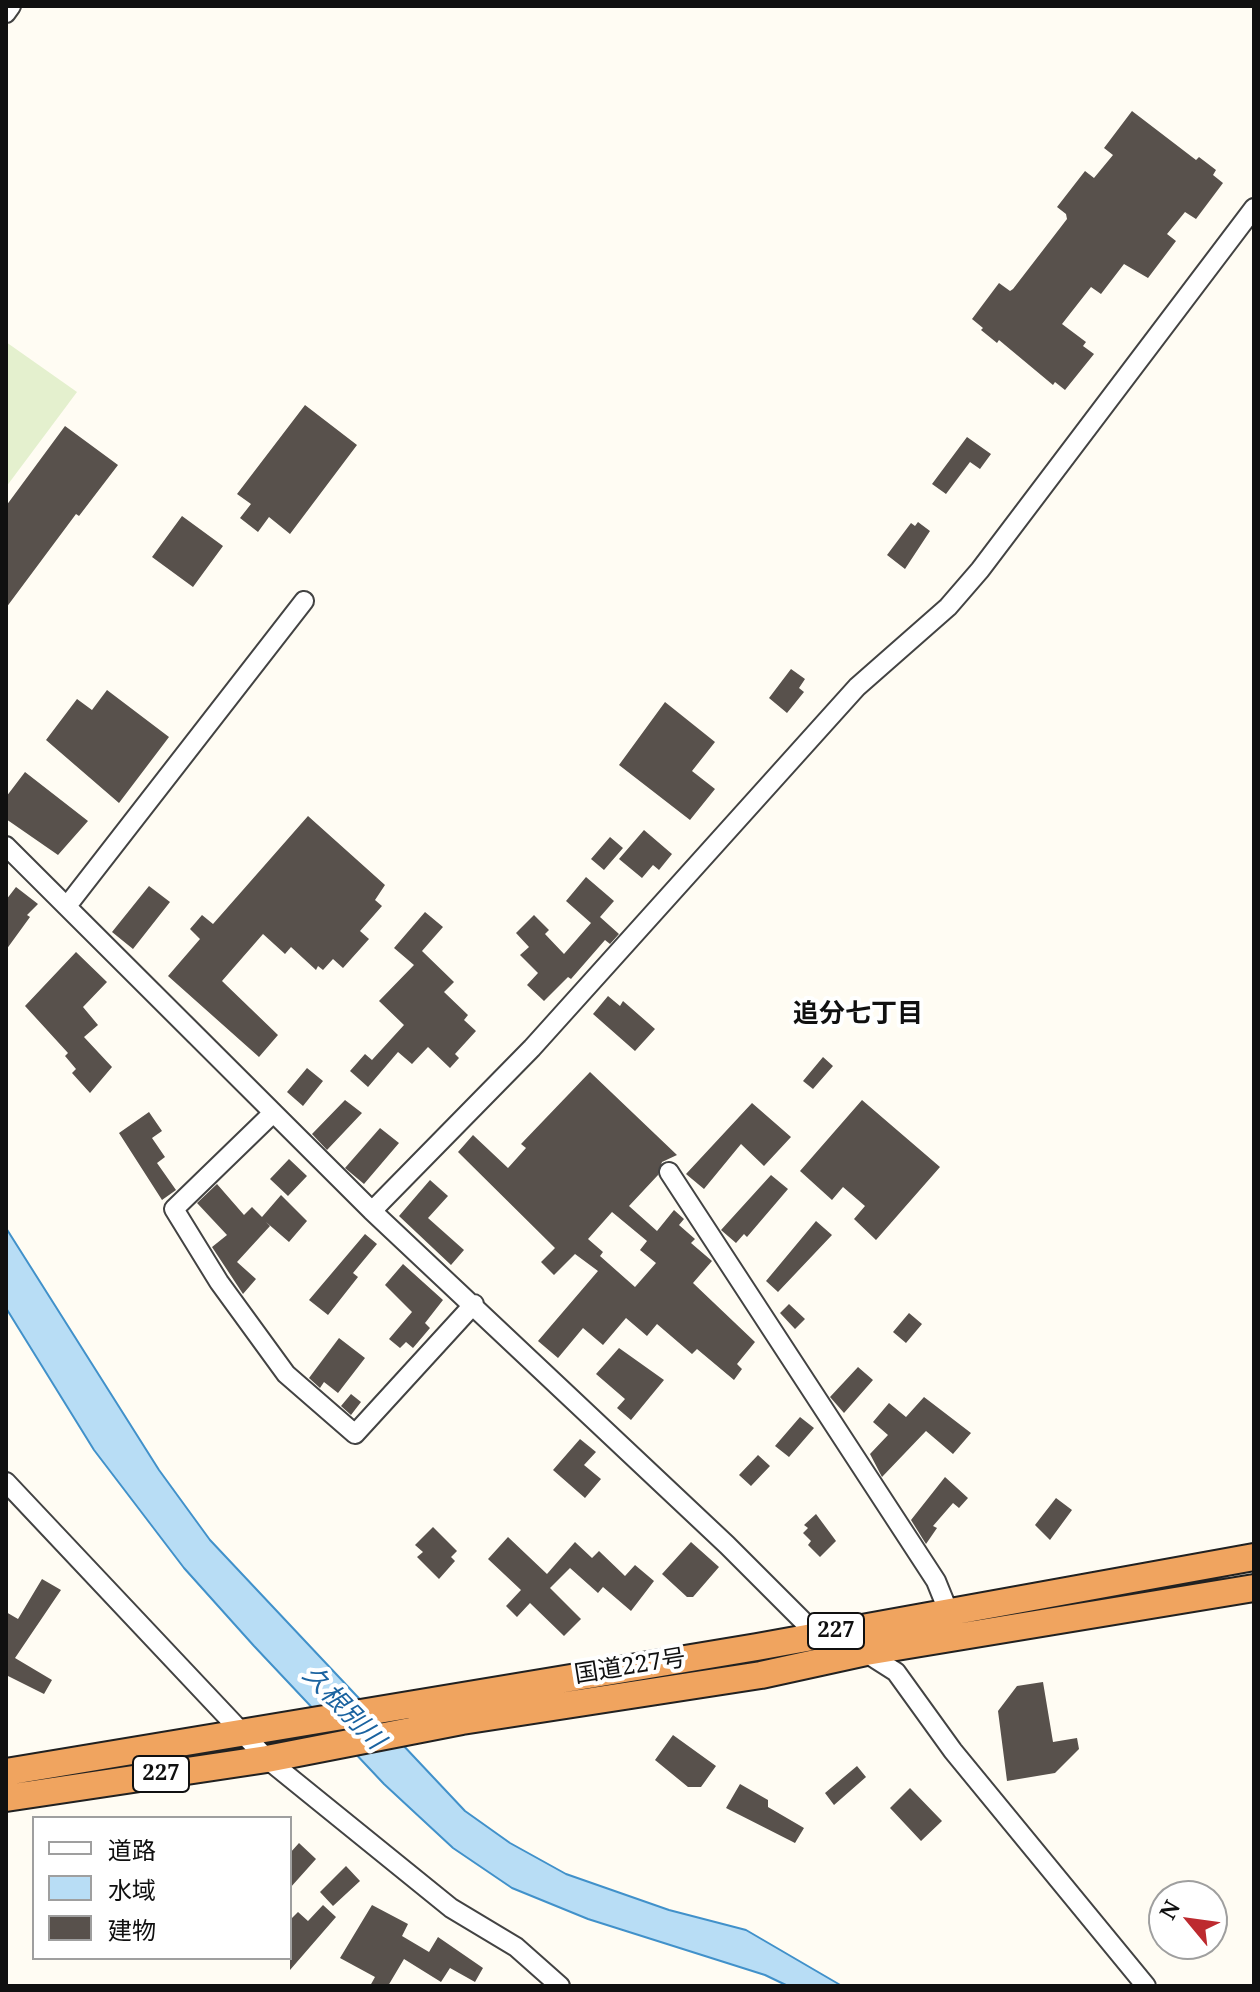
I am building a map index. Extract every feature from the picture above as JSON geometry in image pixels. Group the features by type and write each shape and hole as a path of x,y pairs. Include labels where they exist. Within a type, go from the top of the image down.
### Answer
{"highway":[{"name":"国道227号","path":"6,1772 757,1647 1254,1557"},
{"name":"国道227号","path":"6,1798 267,1759 438,1727 761,1675 866,1652 1254,1588"}],"street":[{"path":"6,13 11,6"},
{"path":"372,1211 532,1048 857,687 956,597 1254,208"},
{"path":"67,906 304,601"},
{"path":"6,846 372,1211 474,1304 816,1634 866,1652 896,1672 953,1751 1146,1986"},
{"path":"273,1113 174,1209 219,1282 286,1374 355,1434 474,1304"},
{"path":"669,1172 936,1581 949,1613"},
{"path":"6,1482 241,1735 267,1759 451,1908 516,1947 560,1986"}],"green space":[{"path":"6,342 77,392 6,487"}],"water":[{"name":"久根別川","path":"6,1228 159,1470 210,1540 465,1811 510,1843 566,1874 669,1910 746,1930 842,1986 788,1986 765,1975 588,1919 512,1888 453,1848 384,1784 254,1646 184,1568 94,1450 6,1308"}],"building":[{"path":"1132,111 1196,160 1199,157 1216,170 1213,175 1223,183 1196,219 1185,212 1167,234 1176,241 1148,278 1124,264 1101,294 1091,287 1062,324 1086,342 1083,346 1094,354 1065,390 1055,382 1053,385 999,340 997,343 972,319 999,283 1010,291 1013,289 1067,219 1066,214 1057,207 1085,171 1094,178 1113,155 1104,148"},
{"path":"305,405 357,445 290,534 269,517 258,532 240,518 251,504 237,494"},
{"path":"65,426 118,465 79,516 76,514 6,608 6,506"},
{"path":"967,437 991,454 980,469 970,462 946,494 932,484"},
{"path":"182,516 223,546 193,587 152,557"},
{"path":"918,522 930,531 905,569 887,555 911,523 915,526"},
{"path":"791,669 805,679 799,688 804,692 787,713 769,698"},
{"path":"107,690 169,737 119,803 46,740 77,699 92,710"},
{"path":"665,702 715,742 692,771 715,789 690,820 619,765"},
{"path":"25,772 88,821 58,855 6,819 6,797"},
{"path":"308,816 385,885 375,900 382,906 360,931 369,939 343,968 333,959 323,970 318,966 316,970 291,947 285,954 263,934 222,981 278,1035 259,1057 168,976 200,939 190,929 202,915 213,924"},
{"path":"644,830 672,854 659,870 653,865 642,878 619,859"},
{"path":"610,837 623,848 604,870 591,859"},
{"path":"586,877 614,901 600,917 619,934 610,944 605,940 571,979 568,977 544,1001 527,985 538,973 520,955 529,947 516,933 534,915 549,930 545,934 564,954 591,923 566,901"},
{"path":"149,886 170,902 133,949 112,932"},
{"path":"16,887 38,904 27,915 30,917 6,950 6,900"},
{"path":"425,912 443,927 422,951 454,982 444,992 468,1015 464,1020 476,1031 455,1054 459,1058 450,1068 428,1047 412,1064 398,1052 368,1087 350,1071 365,1054 372,1060 404,1025 379,1001 414,965 394,948"},
{"path":"76,952 107,982 83,1007 98,1025 84,1037 112,1067 90,1093 72,1073 76,1069 65,1056 68,1053 25,1006"},
{"path":"608,996 620,1006 623,1001 655,1029 635,1051 593,1014"},
{"path":"823,1057 833,1066 813,1089 803,1081"},
{"path":"307,1068 323,1081 303,1106 287,1092"},
{"path":"590,1072 677,1155 662,1162 658,1175 629,1206 657,1231 674,1210 684,1219 679,1225 695,1239 691,1243 712,1261 693,1283 755,1342 737,1364 742,1369 734,1380 697,1349 692,1354 657,1324 647,1336 626,1318 603,1345 583,1328 558,1358 538,1341 598,1271 575,1254 554,1275 541,1262 555,1248 458,1152 473,1135 508,1168 526,1148 521,1144","holes":["612,1212 647,1241 640,1250 656,1263 635,1287 600,1256 603,1252 588,1239"]},
{"path":"345,1100 362,1113 327,1150 312,1134"},
{"path":"862,1100 940,1167 876,1240 854,1219 865,1206 843,1187 832,1200 800,1171"},
{"path":"752,1103 791,1137 764,1166 741,1144 704,1189 686,1174"},
{"path":"149,1112 162,1131 152,1138 165,1157 157,1163 176,1190 162,1200 119,1133"},
{"path":"380,1128 399,1143 364,1184 345,1168"},
{"path":"289,1159 307,1176 288,1196 270,1179"},
{"path":"771,1175 788,1189 747,1237 744,1234 736,1243 721,1230"},
{"path":"430,1180 448,1196 428,1218 464,1250 451,1265 399,1216"},
{"path":"217,1184 244,1215 252,1207 262,1217 281,1195 307,1221 289,1242 266,1222 270,1226 237,1262 256,1279 243,1294 212,1247 227,1235 197,1203"},
{"path":"816,1221 832,1235 778,1292 766,1281"},
{"path":"365,1234 377,1244 353,1273 358,1277 328,1315 309,1300"},
{"path":"403,1264 443,1300 425,1323 430,1328 413,1348 406,1342 400,1348 389,1339 412,1312 385,1285"},
{"path":"789,1304 805,1319 795,1329 780,1313"},
{"path":"909,1313 922,1324 906,1343 893,1332"},
{"path":"339,1338 365,1358 338,1393 324,1382 320,1388 309,1378"},
{"path":"619,1348 664,1380 631,1420 617,1408 625,1399 596,1374"},
{"path":"858,1367 873,1380 844,1413 830,1397"},
{"path":"351,1394 361,1402 351,1415 341,1406"},
{"path":"924,1397 971,1433 953,1454 926,1431 882,1477 870,1454 888,1435 873,1422 889,1403 906,1417"},
{"path":"800,1417 814,1428 789,1457 775,1446"},
{"path":"580,1439 596,1452 584,1465 601,1479 585,1498 553,1470"},
{"path":"758,1455 770,1466 751,1486 739,1475"},
{"path":"945,1477 968,1498 959,1508 953,1503 933,1526 937,1528 926,1544 911,1520"},
{"path":"1056,1498 1072,1510 1050,1540 1035,1525"},
{"path":"816,1514 836,1541 820,1557 808,1545 811,1541 803,1533 808,1528 804,1525"},
{"path":"433,1527 457,1551 451,1557 455,1561 439,1579 417,1557 423,1552 415,1545"},
{"path":"508,1537 547,1574 575,1542 592,1558 599,1551 625,1576 635,1565 654,1581 631,1611 603,1587 598,1593 570,1568 550,1588 581,1619 564,1636 530,1603 517,1617 506,1606 521,1590 488,1559"},
{"path":"691,1542 719,1567 693,1597 687,1597 662,1574"},
{"path":"42,1579 61,1590 15,1658 52,1680 44,1694 6,1675 6,1612 18,1619"},
{"path":"1043,1682 1053,1742 1077,1738 1079,1749 1055,1773 1007,1781 998,1711 1017,1686"},
{"path":"673,1735 716,1766 701,1787 688,1787 655,1760"},
{"path":"857,1766 866,1777 834,1805 825,1793"},
{"path":"740,1784 768,1800 768,1807 804,1828 795,1843 726,1808"},
{"path":"910,1788 942,1821 921,1841 890,1808"},
{"path":"299,1843 316,1859 292,1886 292,1851"},
{"path":"346,1866 360,1881 333,1906 320,1892"},
{"path":"323,1905 336,1917 290,1970 292,1918 298,1912 308,1921"},
{"path":"372,1905 408,1924 402,1936 429,1952 438,1937 483,1968 475,1982 450,1968 441,1982 404,1959 388,1986 370,1986 375,1977 340,1958"}],"district":[{"name":"追分七丁目","path":"858,1015"}]}
